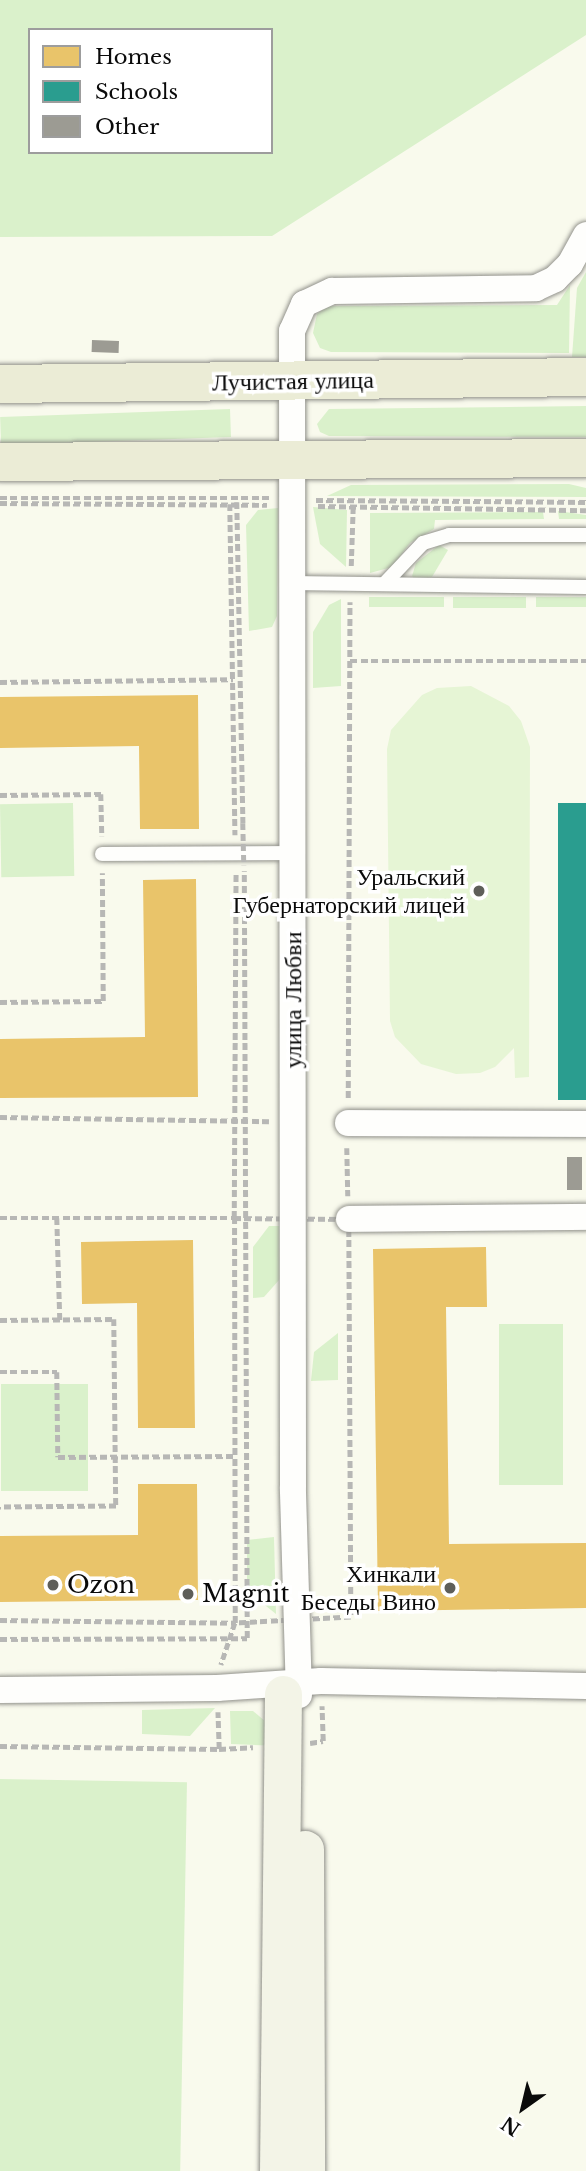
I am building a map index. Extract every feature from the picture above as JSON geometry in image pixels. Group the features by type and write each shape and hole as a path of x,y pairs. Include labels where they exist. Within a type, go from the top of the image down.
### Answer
{"main road":[{"name":"Лучистая улица","path":"0,384 586,377"},
{"path":"0,462 586,458"}],"street":[{"name":"улица Любви","path":"291,1688 294,1619 292,331 304,304 332,291 536,288 555,279 570,264 586,234"},
{"path":"348,1123 586,1124"},
{"path":"349,1219 586,1217"},
{"path":"0,1690 586,1686"},
{"path":"278,2171 291,1688"},
{"path":"291,1688 305,1789 306,2171"}],"lane":[{"path":"385,583 423,543 449,536 586,535"},
{"path":"291,583 586,587"},
{"path":"102,855 293,853"}],"path":[{"path":"0,1639 247,1638 244,865 237,499"},
{"path":"349,1219 350,584 353,507"},
{"path":"350,661 586,661"},
{"path":"0,682 233,680"},
{"path":"0,795 101,794 103,1001 0,1002"},
{"path":"0,1117 236,1119"},
{"path":"0,1218 234,1218"},
{"path":"57,1218 60,1320"},
{"path":"0,1320 114,1319 116,1457 116,1506 0,1507"},
{"path":"0,1372 57,1372 58,1457 234,1456 235,1623 217,1688 219,1749 0,1746"},
{"path":"0,1620 235,1623 294,1619"}],"green space":[{"path":"0,0 586,0 586,35 272,236 0,237"},
{"path":"586,272 586,357 572,357 577,288"},
{"path":"570,285 569,353 331,352 320,348 313,333 317,314 327,306 557,305"},
{"path":"586,406 586,437 329,436 320,432 317,424 329,409"},
{"path":"230,409 231,437 1,445 0,417"},
{"path":"569,484 586,488 586,497 327,496 351,485"},
{"path":"313,507 347,510 346,567 320,544"},
{"path":"278,508 277,616 272,627 249,631 246,525 258,510"},
{"path":"558,511 586,515 586,519 559,519"},
{"path":"543,512 544,519 435,520 434,529 410,543 392,567 370,573 370,513"},
{"path":"439,545 448,550 432,577 416,581 412,576 416,563"},
{"path":"369,597 444,597 444,607 369,607"},
{"path":"453,597 526,597 526,608 453,608"},
{"path":"536,597 586,597 586,607 536,607"},
{"path":"341,599 341,686 313,688 313,632 329,605"},
{"path":"471,686 509,706 521,721 530,747 529,1077 515,1078 514,1048 495,1067 480,1073 456,1074 421,1064 395,1037 390,1021 387,749 391,730 422,695 437,688"},
{"path":"73,803 74,876 1,877 0,804"},
{"path":"269,1226 280,1226 280,1279 264,1297 253,1298 253,1247"},
{"path":"499,1324 563,1324 563,1485 499,1485"},
{"path":"338,1333 338,1380 311,1381 314,1352"},
{"path":"1,1384 88,1384 88,1491 1,1491"},
{"path":"274,1537 276,1614 247,1591 247,1540"},
{"path":"215,1708 190,1736 142,1734 142,1710"},
{"path":"230,1711 253,1711 272,1727 278,1746 231,1744"},
{"path":"0,1779 187,1782 180,2171 0,2171"}],"building: Homes":[{"path":"198,695 199,829 140,829 139,746 0,748 0,697"},
{"path":"196,879 198,1097 0,1098 0,1039 145,1037 143,880"},
{"path":"193,1240 195,1428 138,1428 137,1303 82,1304 81,1242"},
{"path":"486,1247 487,1307 446,1307 449,1544 586,1543 586,1608 378,1611 373,1249"},
{"path":"138,1484 197,1484 198,1600 0,1602 0,1536 138,1535"}],"building: Schools":[{"path":"558,803 586,803 586,1100 558,1100"}],"building: Other":[{"path":"92,340 119,341 119,353 92,352"},
{"path":"567,1157 582,1157 582,1190 567,1190"}],"place":[{"name":"Уральский Губернаторский лицей","path":"479,891"},
{"name":"Ozon","path":"53,1585"},
{"name":"Хинкали Беседы Вино","path":"450,1588"},
{"name":"Magnit","path":"188,1594"}]}
